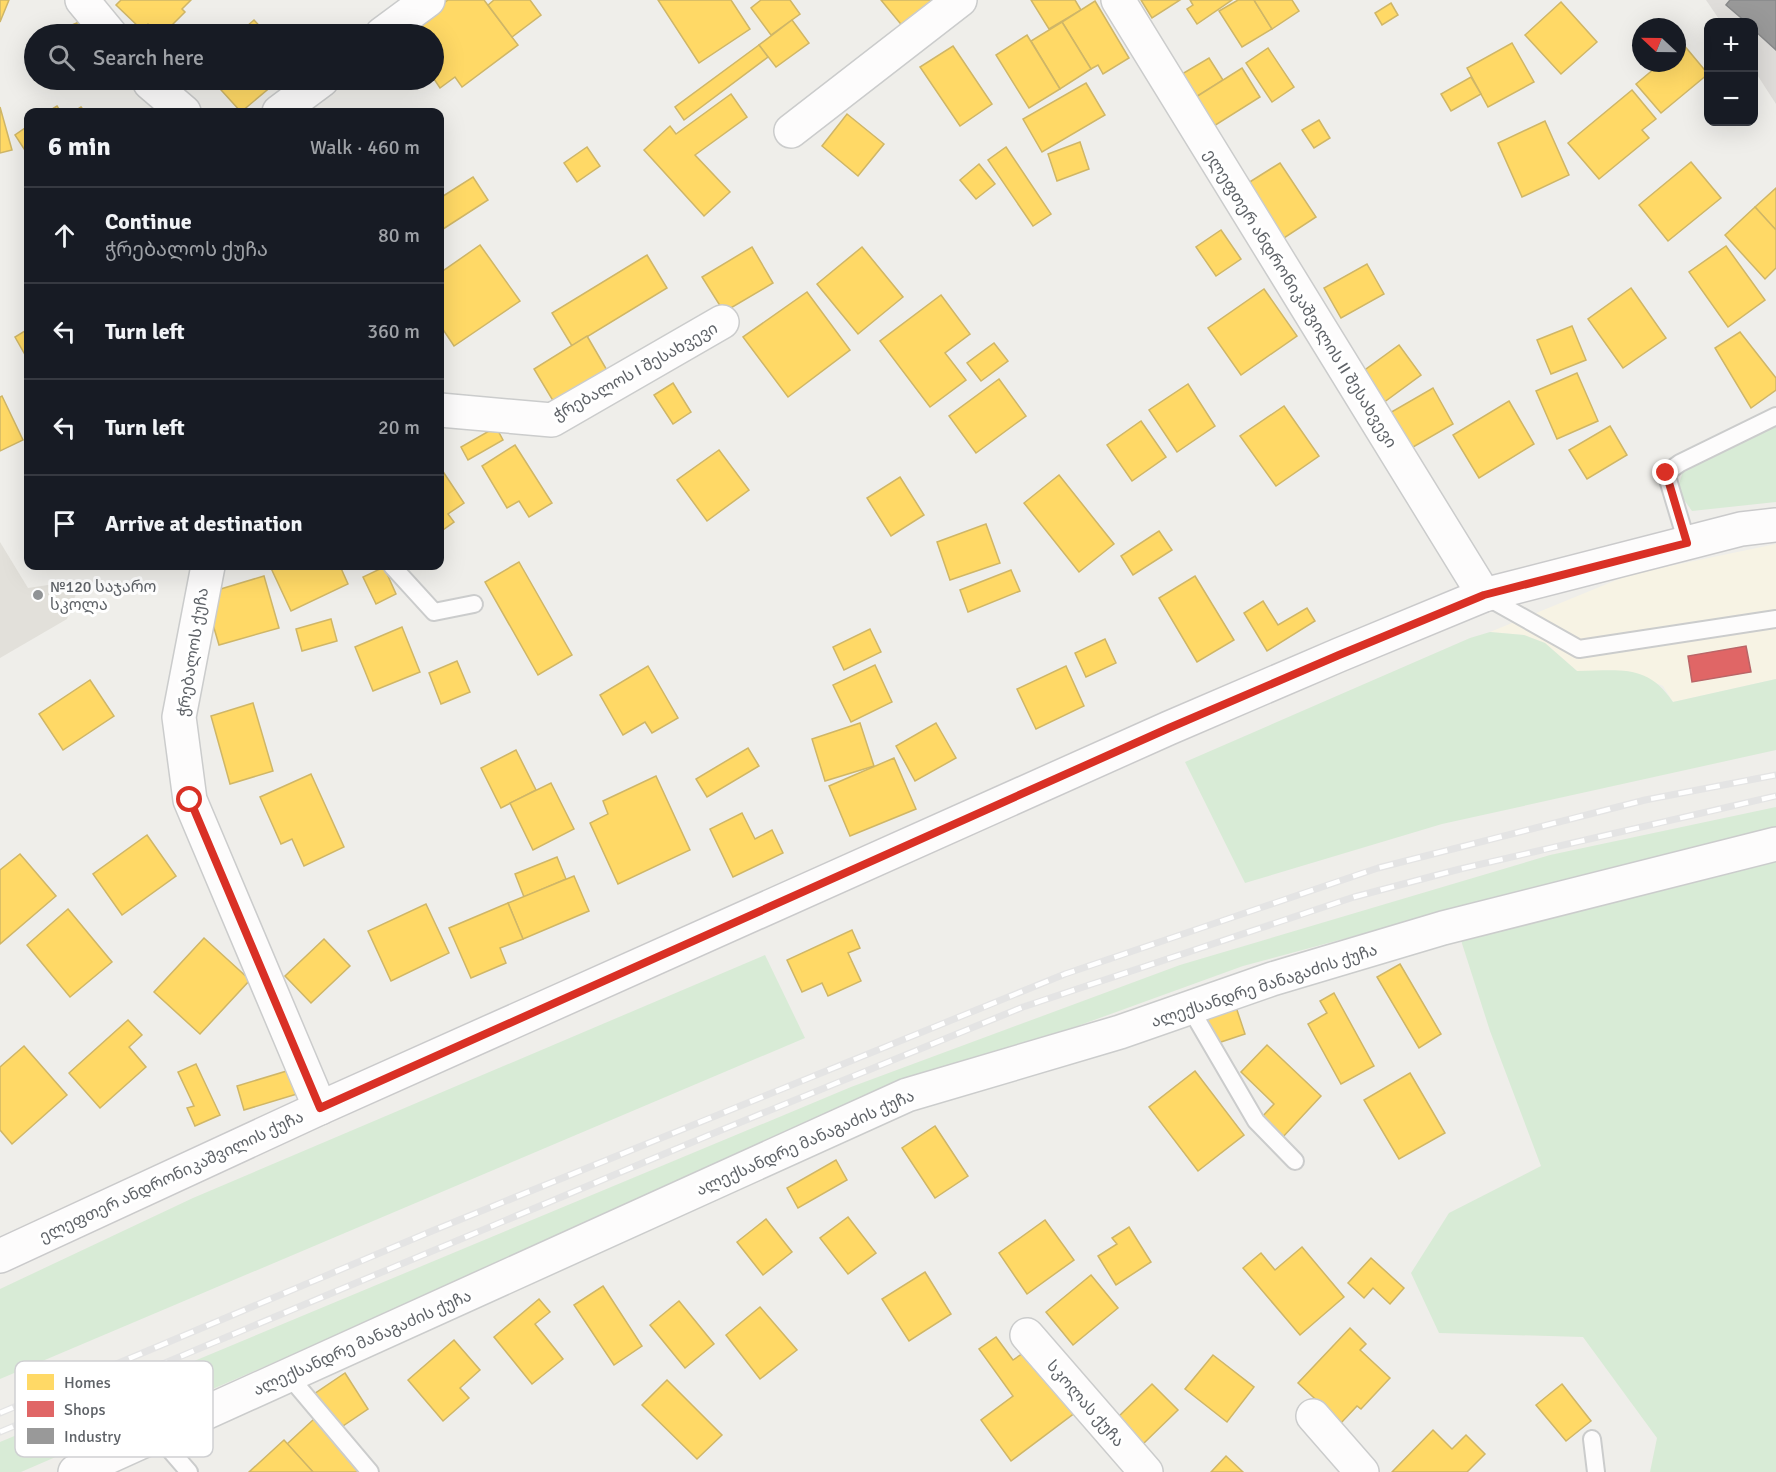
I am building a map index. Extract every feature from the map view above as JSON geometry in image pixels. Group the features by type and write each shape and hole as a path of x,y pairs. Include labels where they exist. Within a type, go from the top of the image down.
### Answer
{"street":[{"path":"82,0 102,24"},
{"path":"396,24 428,0"},
{"path":"791,131 960,0"},
{"name":"ელეფთერ ანდრონიკაშვილის II შესახვევი","path":"1118,0 1484,595"},
{"path":"284,108 309,90"},
{"path":"152,92 178,108"},
{"name":"ჭრებალოს I შესახვევი","path":"444,409 552,420 722,322"},
{"name":"ელეფთერ ანდრონიკაშვილის ქუჩა","path":"0,1256 133,1192 1169,728 1484,595 1741,529 1776,525"},
{"name":"ჭრებალოს ქუჩა","path":"207,570 179,717 190,800 320,1108"},
{"name":"ალექსანდრე მანაგაძის ქუჩა","path":"213,1409 907,1095 1120,1032 1272,979 1443,928 1776,844"},
{"name":"სკოლას ქუჩა","path":"1027,1335 1146,1472"},
{"path":"1313,1416 1362,1472"},
{"name":"ალექსანდრე მანაგაძის ქუჩა","path":"75,1472 108,1457"}],"lane":[{"path":"1687,543 1666,473 1680,463 1776,416"},
{"path":"397,570 434,612 474,604"},
{"path":"1484,595 1579,650 1776,619"},
{"path":"1190,1008 1256,1120 1295,1161"},
{"path":"288,1375 370,1472"},
{"path":"1592,1439 1596,1472"},
{"path":"176,1457 189,1472"}],"shaded area":[{"path":"1706,0 1776,0 1776,104 1758,76 1758,18 1718,18"},
{"name":"№120 საჯარო სკოლა","path":"0,542 28,588 81,580 67,619 0,658"},
{"path":"1776,544 1776,679 1673,702 1663,686 1627,671 1577,671 1545,643 1524,635 1490,632 1631,574"}],"green space":[{"path":"1776,421 1776,502 1692,511 1677,490 1683,471 1701,457"},
{"path":"1490,632 1524,635 1545,643 1577,671 1619,671 1642,675 1663,689 1673,702 1776,679 1776,750 1442,824 1245,883 1185,762 1470,638"},
{"path":"1776,807 1776,835 1558,881 1243,966 915,1085 213,1389 213,1361 194,1361 851,1087 1180,965 1550,855"},
{"path":"1776,860 1776,1472 1650,1472 1657,1438 1583,1337 1439,1333 1411,1273 1449,1213 1541,1166 1490,1031 1458,931"},
{"path":"765,955 805,1038 42,1361 15,1361 15,1373 0,1379 0,1289 193,1198"},
{"path":"15,1436 15,1457 56,1457 21,1472 0,1472 0,1442"}],"building: Homes":[{"path":"0,0 9,0 0,22"},
{"path":"121,0 191,0 182,9 185,12 173,24 136,24 116,5"},
{"path":"448,0 484,0 518,45 462,87 455,77 444,85 444,24 416,24"},
{"path":"494,0 530,0 541,15 512,37 488,5"},
{"path":"658,0 731,0 750,29 699,63"},
{"path":"761,0 790,0 800,14 771,35 751,8"},
{"path":"881,0 950,0 909,34"},
{"path":"1031,0 1075,0 1081,10 1049,29"},
{"path":"1141,0 1180,0 1152,18"},
{"path":"1190,0 1232,0 1197,24 1187,9 1193,5"},
{"path":"1238,0 1254,0 1272,29 1242,47 1219,11"},
{"path":"1254,0 1292,0 1299,11 1272,29"},
{"path":"1095,1 1129,58 1103,74 1098,65 1091,69 1062,22"},
{"path":"1561,2 1597,42 1561,74 1525,35"},
{"path":"1391,3 1398,15 1382,25 1375,13"},
{"path":"792,20 809,43 776,67 759,45"},
{"path":"1062,22 1091,69 1060,89 1031,41"},
{"path":"1027,35 1060,89 1029,108 996,55"},
{"path":"1512,43 1534,82 1488,107 1467,68"},
{"path":"759,45 768,57 684,120 675,107"},
{"path":"953,46 992,104 960,126 920,67"},
{"path":"1268,48 1294,87 1272,102 1246,63"},
{"path":"1686,48 1704,69 1704,77 1661,113 1636,84 1650,72 1686,72"},
{"path":"1209,58 1223,80 1196,97 1182,74"},
{"path":"1242,68 1260,97 1214,126 1196,97"},
{"path":"1471,77 1481,94 1451,111 1441,94"},
{"path":"1086,83 1105,115 1042,152 1023,119"},
{"path":"221,90 267,90 246,108 237,108"},
{"path":"1632,90 1656,119 1642,130 1649,138 1599,179 1568,143"},
{"path":"731,94 747,117 695,155 730,192 704,216 644,150 670,126 676,134"},
{"path":"0,107 12,150 0,153"},
{"path":"847,114 884,144 858,176 822,146"},
{"path":"1319,120 1330,138 1314,148 1302,130"},
{"path":"1545,121 1569,175 1522,197 1498,143"},
{"path":"24,129 24,149 15,135"},
{"path":"1080,142 1089,169 1057,181 1048,154"},
{"path":"587,147 600,166 577,182 564,163"},
{"path":"1006,147 1051,214 1033,226 988,160"},
{"path":"1691,162 1721,198 1668,241 1639,205"},
{"path":"1280,163 1316,217 1284,238 1248,183"},
{"path":"979,164 995,184 976,199 960,180"},
{"path":"473,177 488,200 444,228 444,195"},
{"path":"1776,188 1776,230 1755,207"},
{"path":"1755,207 1776,230 1776,268 1765,279 1725,235"},
{"path":"1221,230 1241,259 1216,276 1196,247"},
{"path":"480,245 520,301 454,346 444,331 444,270"},
{"path":"1726,246 1765,300 1728,327 1689,272"},
{"path":"752,247 773,283 724,312 702,277"},
{"path":"862,247 903,297 858,334 817,284"},
{"path":"647,255 667,288 572,346 552,313"},
{"path":"1367,264 1384,294 1341,318 1324,288"},
{"path":"1631,288 1666,338 1623,368 1588,319"},
{"path":"1264,289 1297,336 1241,375 1208,328"},
{"path":"807,292 850,350 788,397 743,337"},
{"path":"941,295 970,334 945,353 966,380 930,407 880,341"},
{"path":"1572,326 1586,360 1551,374 1537,340"},
{"path":"24,331 24,353 15,337"},
{"path":"1740,332 1776,378 1776,390 1751,408 1715,348"},
{"path":"587,336 608,372 555,404 534,369"},
{"path":"994,343 1008,361 981,381 967,363"},
{"path":"1399,345 1421,375 1383,403 1362,372"},
{"path":"1577,373 1598,421 1557,439 1536,391"},
{"path":"999,379 1026,416 976,453 949,416"},
{"path":"673,383 691,412 673,424 654,395"},
{"path":"1188,384 1215,426 1177,452 1149,410"},
{"path":"1433,388 1453,424 1408,450 1388,414"},
{"path":"2,396 23,440 0,451 0,397"},
{"path":"1509,401 1534,444 1479,478 1453,435"},
{"path":"1284,406 1319,456 1276,486 1240,436"},
{"path":"1141,421 1166,457 1132,481 1107,445"},
{"path":"1610,426 1627,455 1587,479 1569,450"},
{"path":"496,427 503,440 468,460 461,447"},
{"path":"515,445 552,503 529,517 519,501 507,508 482,466"},
{"path":"719,450 749,490 707,521 677,480"},
{"path":"444,473 464,503 448,514 454,522 444,529"},
{"path":"1059,475 1114,544 1079,572 1024,503"},
{"path":"900,477 924,515 891,536 867,498"},
{"path":"986,524 1000,563 950,580 937,542"},
{"path":"1159,531 1172,550 1133,575 1121,556"},
{"path":"519,562 572,655 538,675 485,582"},
{"path":"272,570 342,570 348,584 291,611"},
{"path":"378,570 385,570 396,594 376,604 363,577"},
{"path":"1011,570 1020,591 968,612 960,590"},
{"path":"264,576 279,628 219,645 204,594"},
{"path":"1195,576 1234,640 1197,662 1159,598"},
{"path":"1263,601 1278,625 1307,608 1315,621 1267,651 1244,613"},
{"path":"331,619 337,641 302,651 296,629"},
{"path":"402,627 420,672 373,691 355,647"},
{"path":"870,629 881,652 844,670 833,647"},
{"path":"1105,639 1116,663 1086,677 1075,653"},
{"path":"457,661 470,692 441,704 429,673"},
{"path":"875,665 892,702 851,722 833,685"},
{"path":"648,666 678,718 652,733 645,722 623,735 600,695"},
{"path":"1066,666 1084,706 1036,729 1017,689"},
{"path":"90,680 114,716 63,750 39,714"},
{"path":"253,703 273,771 230,784 211,716"},
{"path":"860,723 874,766 825,781 812,739"},
{"path":"936,723 956,758 915,781 896,746"},
{"path":"748,748 759,766 707,797 696,779"},
{"path":"516,750 536,790 501,808 481,768"},
{"path":"894,758 916,809 850,836 829,786"},
{"path":"311,774 344,847 304,866 292,839 281,844 260,797"},
{"path":"656,776 690,850 618,884 590,823 608,814 603,801"},
{"path":"551,783 574,829 533,850 510,803"},
{"path":"742,813 755,839 772,830 783,853 733,877 710,829"},
{"path":"147,835 176,876 122,915 93,874"},
{"path":"20,854 56,896 0,944 0,870"},
{"path":"557,857 566,879 524,897 515,874"},
{"path":"574,876 589,911 523,939 508,903"},
{"path":"508,903 523,939 500,948 506,963 471,978 449,928"},
{"path":"426,904 449,953 391,981 368,931"},
{"path":"68,909 112,962 70,997 27,945"},
{"path":"852,930 860,948 848,953 861,981 828,996 822,983 802,992 787,960"},
{"path":"204,938 250,980 200,1034 154,992"},
{"path":"324,939 350,966 311,1003 285,976"},
{"path":"1400,964 1441,1034 1419,1048 1377,977"},
{"path":"1334,993 1374,1066 1341,1084 1308,1024 1327,1013 1320,1001"},
{"path":"1235,1004 1245,1034 1215,1044 1205,1014"},
{"path":"128,1020 142,1035 129,1047 146,1067 100,1108 69,1073"},
{"path":"1267,1045 1321,1096 1282,1138 1261,1118 1274,1104 1241,1072"},
{"path":"24,1046 67,1095 12,1144 0,1130 0,1067"},
{"path":"196,1064 220,1115 195,1126 187,1108 194,1106 178,1072"},
{"path":"290,1070 297,1094 244,1110 237,1086"},
{"path":"1195,1071 1244,1135 1198,1171 1149,1107"},
{"path":"1410,1073 1445,1133 1399,1159 1364,1100"},
{"path":"935,1126 968,1176 935,1198 902,1148"},
{"path":"836,1160 847,1180 798,1208 787,1188"},
{"path":"848,1217 876,1253 848,1274 820,1238"},
{"path":"766,1219 792,1252 763,1275 737,1242"},
{"path":"1045,1220 1074,1260 1027,1294 999,1253"},
{"path":"1129,1227 1151,1262 1116,1285 1098,1256 1117,1244 1112,1238"},
{"path":"1302,1247 1344,1297 1300,1335 1243,1268 1261,1253 1275,1270"},
{"path":"1371,1258 1404,1288 1390,1304 1373,1288 1364,1298 1348,1283"},
{"path":"925,1272 951,1314 909,1341 882,1299"},
{"path":"1091,1275 1118,1308 1073,1345 1046,1312"},
{"path":"603,1286 642,1346 614,1365 574,1305"},
{"path":"539,1299 550,1312 535,1324 563,1359 532,1384 494,1337"},
{"path":"679,1301 714,1344 685,1368 650,1325"},
{"path":"760,1307 797,1350 760,1379 726,1335"},
{"path":"1350,1328 1366,1344 1360,1350 1390,1378 1361,1409 1357,1406 1341,1423 1298,1383"},
{"path":"996,1337 1013,1360 1029,1349 1076,1412 1011,1461 981,1420 1013,1396 979,1349"},
{"path":"454,1340 480,1370 460,1388 469,1398 443,1421 408,1380"},
{"path":"1213,1355 1254,1387 1227,1422 1185,1389"},
{"path":"345,1373 368,1409 337,1430 314,1394"},
{"path":"667,1380 722,1435 697,1459 642,1405"},
{"path":"1152,1384 1178,1410 1142,1445 1117,1418"},
{"path":"1562,1384 1591,1421 1566,1441 1536,1405"},
{"path":"314,1419 362,1472 313,1472 287,1444"},
{"path":"1433,1430 1452,1449 1466,1435 1485,1454 1467,1472 1392,1472"},
{"path":"284,1440 313,1472 249,1472"},
{"path":"1226,1456 1243,1472 1211,1472"}],"building: Shops":[{"path":"1746,646 1751,672 1692,682 1688,656"}],"building: Industry":[{"path":"1730,0 1776,0 1776,50 1758,34 1758,18 1741,18 1726,5"}],"railway":[{"path":"123,1361 432,1231 1065,974 1378,868 1645,800 1776,775"},
{"path":"170,1361 719,1131 1023,1007 1354,897 1460,869 1776,796"},
{"path":"0,1413 15,1407"},
{"path":"0,1432 15,1426"}],"place":[{"name":"№120 საჯარო სკოლა","path":"38,595"}],"route":[{"path":"190,800 320,1108 1169,728 1484,595 1687,543 1666,473"}]}
